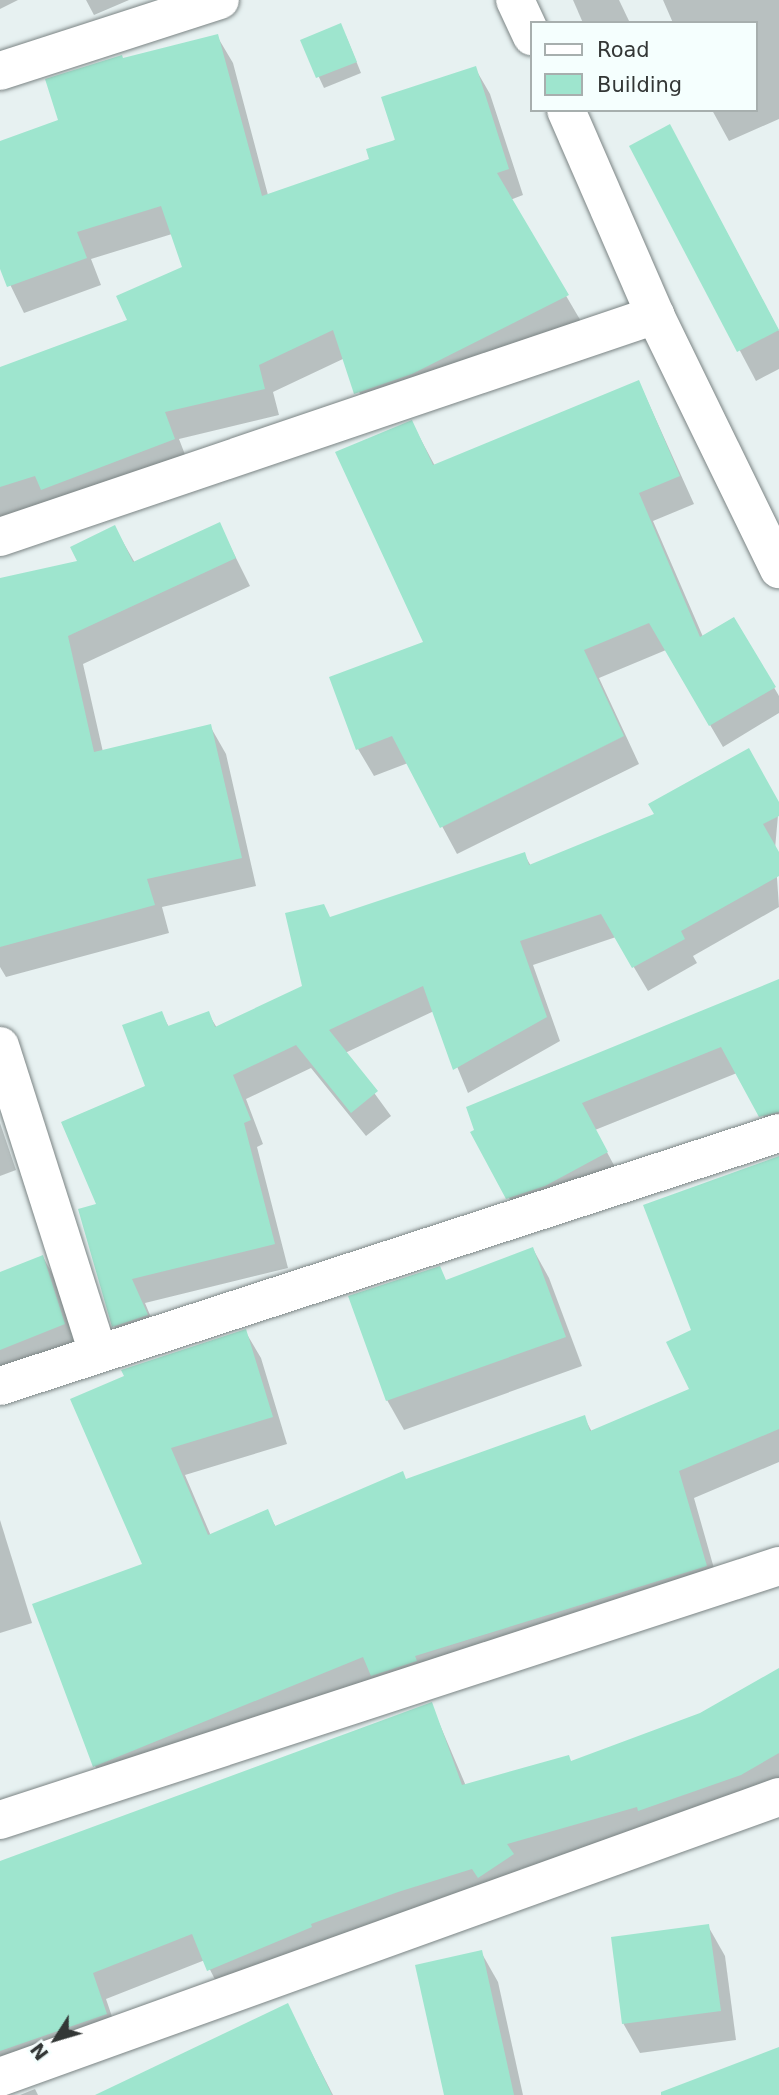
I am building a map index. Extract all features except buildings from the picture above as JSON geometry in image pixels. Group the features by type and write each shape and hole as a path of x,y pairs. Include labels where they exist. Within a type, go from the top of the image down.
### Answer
{"street":[{"path":"0,71 220,0"},
{"path":"515,0 530,32"},
{"path":"567,112 655,315 779,569"},
{"path":"0,537 655,315"},
{"path":"0,1046 98,1354"},
{"path":"0,1386 779,1133"},
{"path":"0,1820 779,1566"},
{"path":"0,2077 779,1797"}]}
